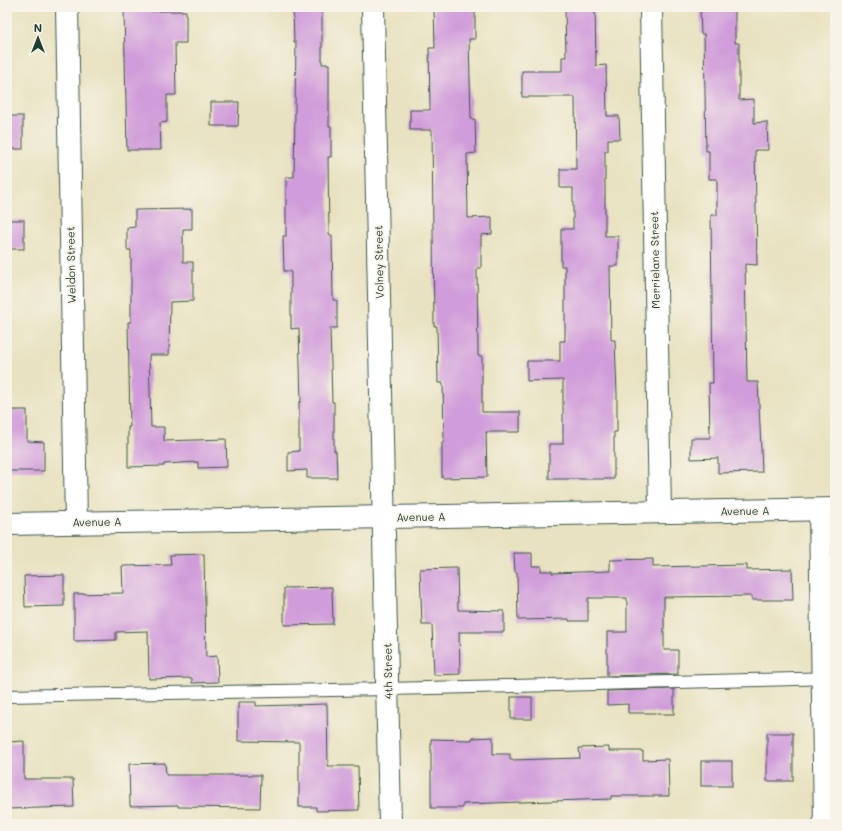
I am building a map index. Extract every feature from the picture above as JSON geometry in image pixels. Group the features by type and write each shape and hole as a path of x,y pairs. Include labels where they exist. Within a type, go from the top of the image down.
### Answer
{"street":[{"name":"Weldon Street","path":"66,7 76,522"},
{"name":"Volney Street","path":"373,7 385,518"},
{"name":"Merrielane Street","path":"651,7 660,512"},
{"name":"Avenue A","path":"7,524 827,509"},
{"path":"825,824 829,678 827,509"},
{"name":"4th Street","path":"385,518 390,824"}],"lane":[{"path":"7,696 388,689 829,678"}],"building":[{"path":"293,7 322,7 322,64 329,64 329,126 331,126 331,157 328,157 329,235 332,235 333,300 337,300 337,328 330,328 332,402 334,402 334,451 336,451 337,478 307,478 307,470 288,471 288,452 299,451 299,402 301,402 299,328 291,329 291,271 284,271 283,236 286,236 286,177 294,177 296,42 294,42"},
{"path":"475,7 475,39 469,39 471,119 475,119 476,153 467,154 468,218 492,217 492,234 481,235 481,268 477,268 478,356 482,356 482,412 520,412 520,432 486,432 487,477 442,478 442,442 444,442 443,383 438,383 437,326 434,326 432,130 410,130 410,110 430,110 429,48 435,48 434,8"},
{"path":"700,7 735,7 735,43 739,43 739,100 754,99 754,123 767,122 768,150 755,150 757,265 745,264 747,382 758,382 762,472 718,473 718,458 691,459 691,438 710,438 709,383 713,383 711,215 717,215 717,179 709,179 709,151 706,151 704,34 701,34"},
{"path":"565,8 595,8 596,66 606,65 607,116 619,116 620,139 608,139 608,151 605,151 605,236 618,236 618,266 610,266 611,340 615,340 617,394 617,432 614,432 614,479 549,479 549,444 563,444 563,380 527,381 527,361 560,361 560,341 565,341 565,266 561,266 561,229 573,229 573,188 560,188 560,169 576,169 575,97 522,97 522,71 562,71 562,57 566,57"},
{"path":"124,11 186,11 186,43 175,43 176,95 167,95 167,122 160,123 161,150 127,150"},
{"path":"211,102 239,102 238,126 211,126"},
{"path":"7,116 23,116 23,149 7,149"},
{"path":"192,209 192,229 183,229 183,262 193,262 193,301 170,302 169,355 149,355 151,427 164,427 164,441 226,439 227,467 198,468 198,462 164,464 164,466 128,467 128,427 130,427 128,322 131,322 131,250 127,250 127,228 135,227 135,210"},
{"path":"7,220 24,220 24,249 7,249"},
{"path":"7,410 27,410 27,441 44,442 44,471 7,471"},
{"path":"514,553 532,553 532,566 541,566 541,571 552,571 552,573 610,571 610,560 653,559 653,567 747,565 747,570 792,569 793,600 752,600 752,596 664,597 664,650 678,650 678,674 607,676 607,632 627,632 627,598 588,598 588,621 569,621 569,619 518,620 517,572 515,572"},
{"path":"204,554 206,657 217,656 218,682 192,683 192,678 149,679 148,631 116,632 116,640 74,641 74,594 123,593 122,566 171,565 170,555"},
{"path":"457,568 458,610 504,611 504,632 459,632 460,674 434,675 432,625 422,625 420,569"},
{"path":"64,575 64,606 25,607 24,576"},
{"path":"332,587 333,624 284,625 284,588"},
{"path":"674,689 674,714 628,713 628,704 607,705 607,691"},
{"path":"511,697 532,697 532,719 511,719"},
{"path":"238,702 256,702 256,706 327,704 328,766 358,766 359,810 316,811 316,807 299,807 299,742 238,741"},
{"path":"767,733 793,733 793,781 767,781"},
{"path":"493,737 493,754 510,754 510,760 580,758 579,748 609,747 609,751 643,751 643,760 668,759 669,796 611,796 611,799 463,804 463,808 431,808 431,739 472,740 472,738"},
{"path":"24,741 24,779 73,779 74,807 7,809 7,742"},
{"path":"701,761 732,761 732,786 701,786"},
{"path":"165,763 166,775 261,775 260,808 178,807 178,805 130,806 129,764"}]}
